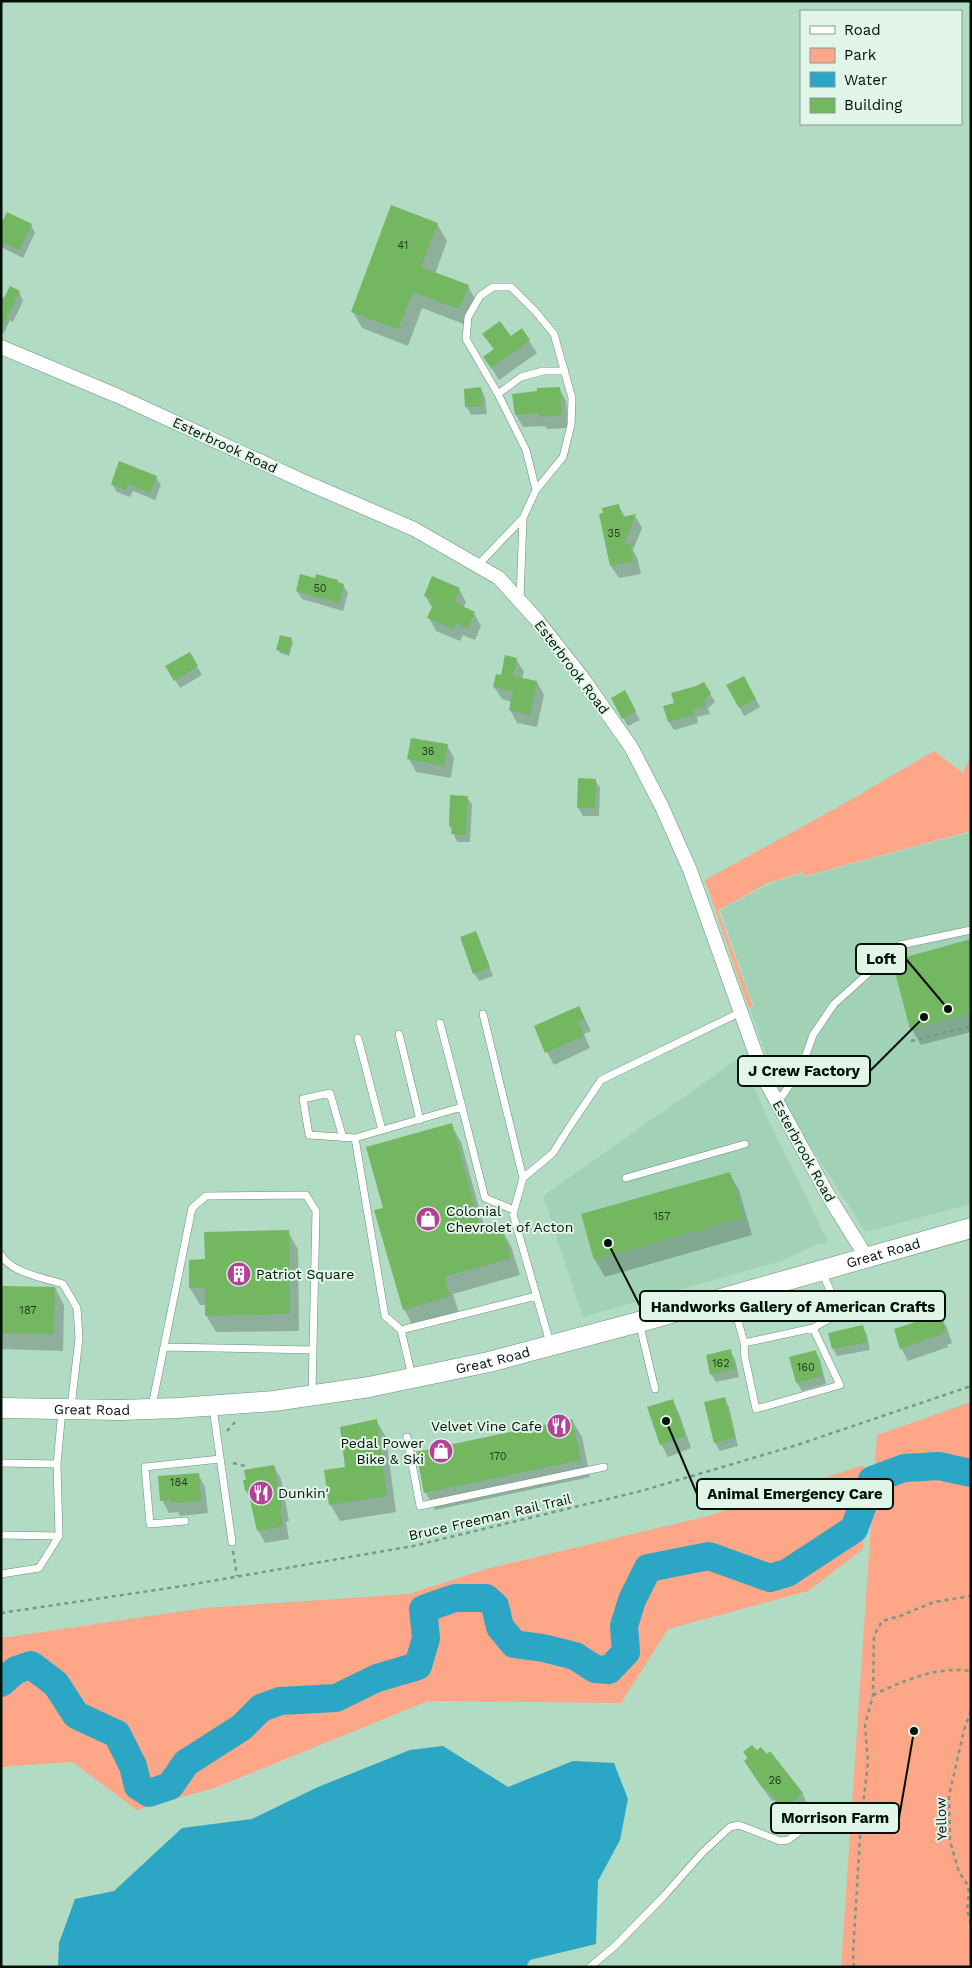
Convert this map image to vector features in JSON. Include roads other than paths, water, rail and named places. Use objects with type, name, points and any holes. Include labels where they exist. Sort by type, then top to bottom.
[{"type":"main road","name":"Great Road","points":[[1,1408],[152,1409],[274,1401],[369,1387],[490,1362],[971,1228]]},
{"type":"street","name":"Esterbrook Road","points":[[1,347],[118,396],[305,482],[414,529],[499,578],[537,620],[631,747],[662,807],[690,870],[766,1080],[829,1197],[867,1258]]},
{"type":"lane","points":[[477,566],[523,518],[536,490],[563,457],[571,425],[572,398],[554,334],[511,287],[493,287],[480,296],[468,317],[466,340],[498,394],[526,450],[536,490]]},
{"type":"lane","points":[[498,394],[521,377],[542,372],[565,371]]},
{"type":"lane","points":[[520,602],[523,518]]},
{"type":"lane","points":[[778,1104],[802,1066],[813,1036],[834,1004],[900,946],[971,930]]},
{"type":"lane","points":[[523,1178],[553,1153],[601,1080],[742,1012]]},
{"type":"lane","points":[[483,1014],[523,1178],[513,1214],[550,1345]]},
{"type":"lane","points":[[440,1023],[485,1198],[514,1210]]},
{"type":"lane","points":[[399,1034],[420,1120]]},
{"type":"lane","points":[[358,1038],[382,1130]]},
{"type":"lane","points":[[343,1138],[330,1092],[303,1099],[308,1135],[343,1138],[355,1138],[462,1107]]},
{"type":"lane","points":[[355,1138],[385,1316],[401,1330],[412,1378]]},
{"type":"lane","points":[[626,1178],[745,1144]]},
{"type":"lane","points":[[152,1409],[192,1208],[206,1196],[306,1195],[316,1211],[312,1395]]},
{"type":"lane","points":[[1,1255],[14,1268],[63,1284],[77,1308],[79,1338],[57,1464],[59,1536],[39,1568],[1,1574]]},
{"type":"lane","points":[[822,1270],[840,1313]]},
{"type":"lane","points":[[401,1330],[536,1296]]},
{"type":"lane","points":[[732,1296],[744,1343],[745,1358],[756,1409],[840,1385],[813,1328]]},
{"type":"lane","points":[[744,1343],[813,1328],[840,1313],[866,1307]]},
{"type":"lane","points":[[639,1322],[655,1389]]},
{"type":"lane","points":[[164,1347],[313,1350]]},
{"type":"lane","points":[[212,1405],[232,1542]]},
{"type":"lane","points":[[407,1437],[420,1506],[604,1467]]},
{"type":"lane","points":[[185,1521],[150,1524],[145,1467],[220,1459]]},
{"type":"lane","points":[[1,1463],[57,1464]]},
{"type":"lane","points":[[1,1535],[59,1536]]},
{"type":"lane","points":[[590,1967],[615,1946],[663,1897],[703,1852],[730,1827],[740,1825],[780,1841],[788,1840],[799,1832]]},
{"type":"water","points":[[443,1746],[508,1787],[573,1761],[614,1763],[628,1799],[620,1840],[598,1881],[596,1944],[530,1960],[526,1967],[58,1967],[59,1943],[75,1899],[114,1891],[182,1828],[252,1819],[318,1787],[410,1750]]},
{"type":"waterway","points":[[1,1683],[16,1670],[31,1665],[56,1684],[76,1715],[117,1734],[133,1766],[138,1786],[149,1793],[170,1786],[186,1763],[242,1727],[261,1708],[280,1701],[336,1698],[377,1678],[418,1666],[426,1638],[423,1609],[455,1598],[486,1598],[495,1606],[500,1627],[514,1644],[543,1648],[575,1656],[595,1669],[609,1670],[626,1652],[624,1626],[632,1600],[648,1568],[709,1556],[770,1578],[787,1573],[854,1529],[872,1480],[904,1468],[939,1466],[971,1473]]},
{"type":"place","name":"Loft","points":[[948,1009]]},
{"type":"place","name":"J Crew Factory","points":[[924,1017]]},
{"type":"place","name":"Colonial Chevrolet of Acton","points":[[428,1219]]},
{"type":"place","name":"Handworks Gallery of American Crafts","points":[[608,1243]]},
{"type":"place","name":"Patriot Square","points":[[239,1274]]},
{"type":"place","name":"Animal Emergency Care","points":[[666,1421]]},
{"type":"place","name":"Velvet Vine Cafe","points":[[559,1426]]},
{"type":"place","name":"Pedal Power Bike & Ski","points":[[441,1451]]},
{"type":"place","name":"Dunkin'","points":[[261,1493]]},
{"type":"place","name":"Morrison Farm","points":[[914,1731]]}]
